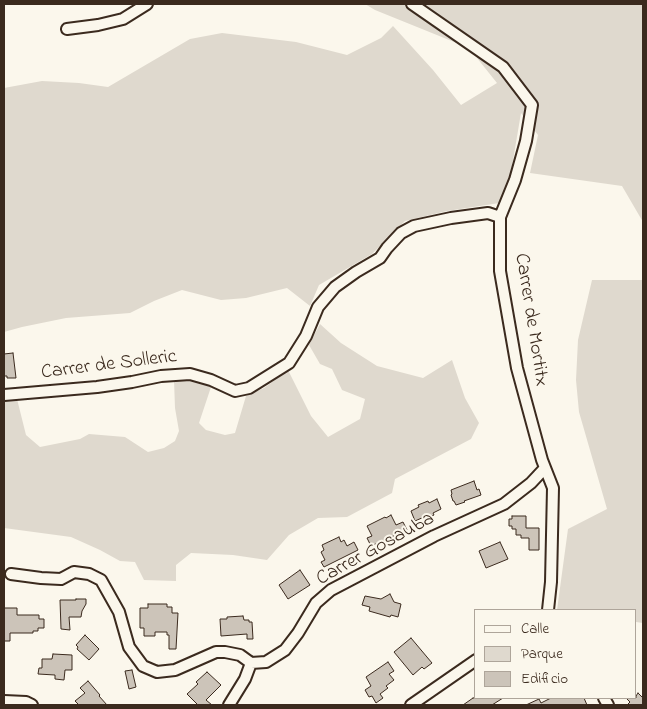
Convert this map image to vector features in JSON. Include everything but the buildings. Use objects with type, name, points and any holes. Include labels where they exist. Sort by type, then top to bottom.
[{"type":"street","points":[[67,29],[98,25],[123,19],[147,4]]},
{"type":"street","name":"Carrer de Mortitx","points":[[412,4],[503,67],[532,105],[526,141],[515,180],[500,217],[500,271],[517,368],[542,460],[553,488],[551,582],[548,609]]},
{"type":"street","name":"Carrer de Solleric","points":[[4,395],[97,387],[161,376],[190,374],[211,380],[235,391],[249,388],[289,363],[306,336],[318,307],[335,288],[356,272],[380,258],[401,233],[414,226],[451,218],[488,213],[500,217]]},
{"type":"street","name":"Carrer Gosauba","points":[[251,663],[266,662],[285,650],[316,604],[331,590],[434,536],[504,504],[531,483],[546,468]]},
{"type":"street","points":[[11,574],[61,579],[74,572],[89,574],[101,580],[119,612],[129,647],[143,666],[157,672],[175,670],[216,652],[240,655],[251,663],[245,679],[230,705]]},
{"type":"street","points":[[411,705],[474,661]]},
{"type":"street","points":[[4,701],[26,702],[32,705]]},
{"type":"green space","points":[[365,4],[643,4],[643,222],[622,186],[530,173],[538,135],[521,113],[506,202],[447,211],[405,221],[372,254],[319,285],[310,306],[287,288],[246,298],[221,300],[182,290],[130,313],[66,318],[4,332],[4,88],[42,81],[108,87],[190,39],[222,33],[296,42],[347,55],[381,38],[393,26],[433,70],[461,105],[497,83],[469,48],[375,10]]},
{"type":"green space","points":[[592,280],[643,280],[643,623],[637,622],[637,609],[557,609],[568,529],[607,509],[579,412],[576,380],[578,340]]},
{"type":"green space","points":[[320,324],[341,343],[377,366],[423,378],[452,360],[465,398],[479,423],[471,439],[395,479],[392,493],[347,517],[318,518],[289,535],[267,560],[233,555],[191,553],[176,565],[176,581],[144,580],[135,562],[120,561],[71,537],[4,528],[4,400],[17,399],[26,435],[40,447],[80,439],[89,434],[125,437],[148,452],[164,448],[175,441],[179,431],[175,408],[174,380],[192,378],[211,387],[199,423],[206,430],[225,435],[235,433],[246,396],[264,388],[288,370],[311,416],[328,437],[360,419],[365,399],[342,390],[332,369],[320,364],[309,345]]}]
